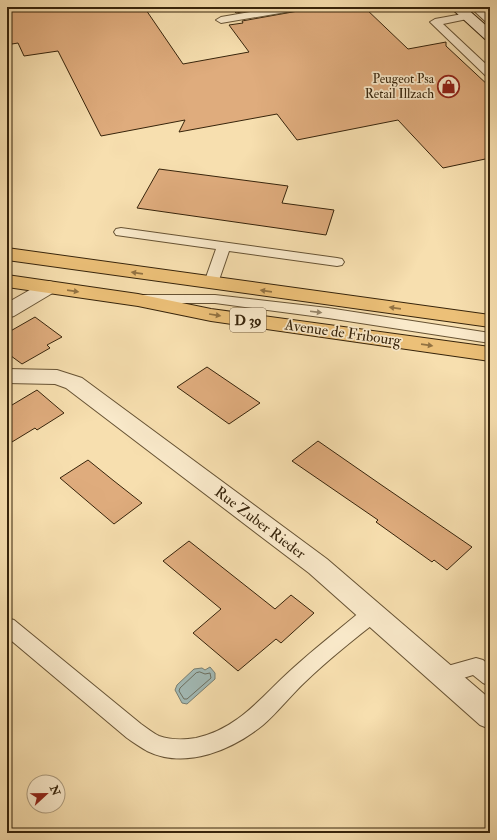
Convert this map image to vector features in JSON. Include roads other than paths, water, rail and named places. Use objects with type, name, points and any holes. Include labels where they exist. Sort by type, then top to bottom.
[{"type":"main road","name":"Avenue de Fribourg","points":[[7,254],[490,321]]},
{"type":"main road","name":"Avenue de Fribourg","points":[[7,281],[138,300],[211,315],[490,354]]},
{"type":"street","points":[[457,7],[471,12],[490,36]]},
{"type":"street","points":[[7,312],[49,287]]},
{"type":"street","name":"Rue Zuber Rieder","points":[[7,376],[16,378],[57,377],[74,383],[318,566],[490,716]]},
{"type":"lane","points":[[220,20],[298,7]]},
{"type":"lane","points":[[490,20],[471,12],[435,22],[490,74]]},
{"type":"lane","points":[[121,232],[337,262]]},
{"type":"lane","points":[[211,283],[224,246]]},
{"type":"lane","points":[[138,300],[215,299],[328,313],[490,338]]},
{"type":"lane","points":[[7,626],[134,731],[154,744],[170,748],[188,749],[215,743],[235,733],[251,722],[338,641],[373,614]]},
{"type":"lane","points":[[444,675],[476,666],[490,677]]},
{"type":"water","points":[[210,667],[215,673],[215,679],[187,704],[182,703],[175,690],[177,685],[194,669],[202,668],[205,670]]},
{"type":"place","name":"Peugeot Psa Retail Illzach","points":[[449,86]]}]
